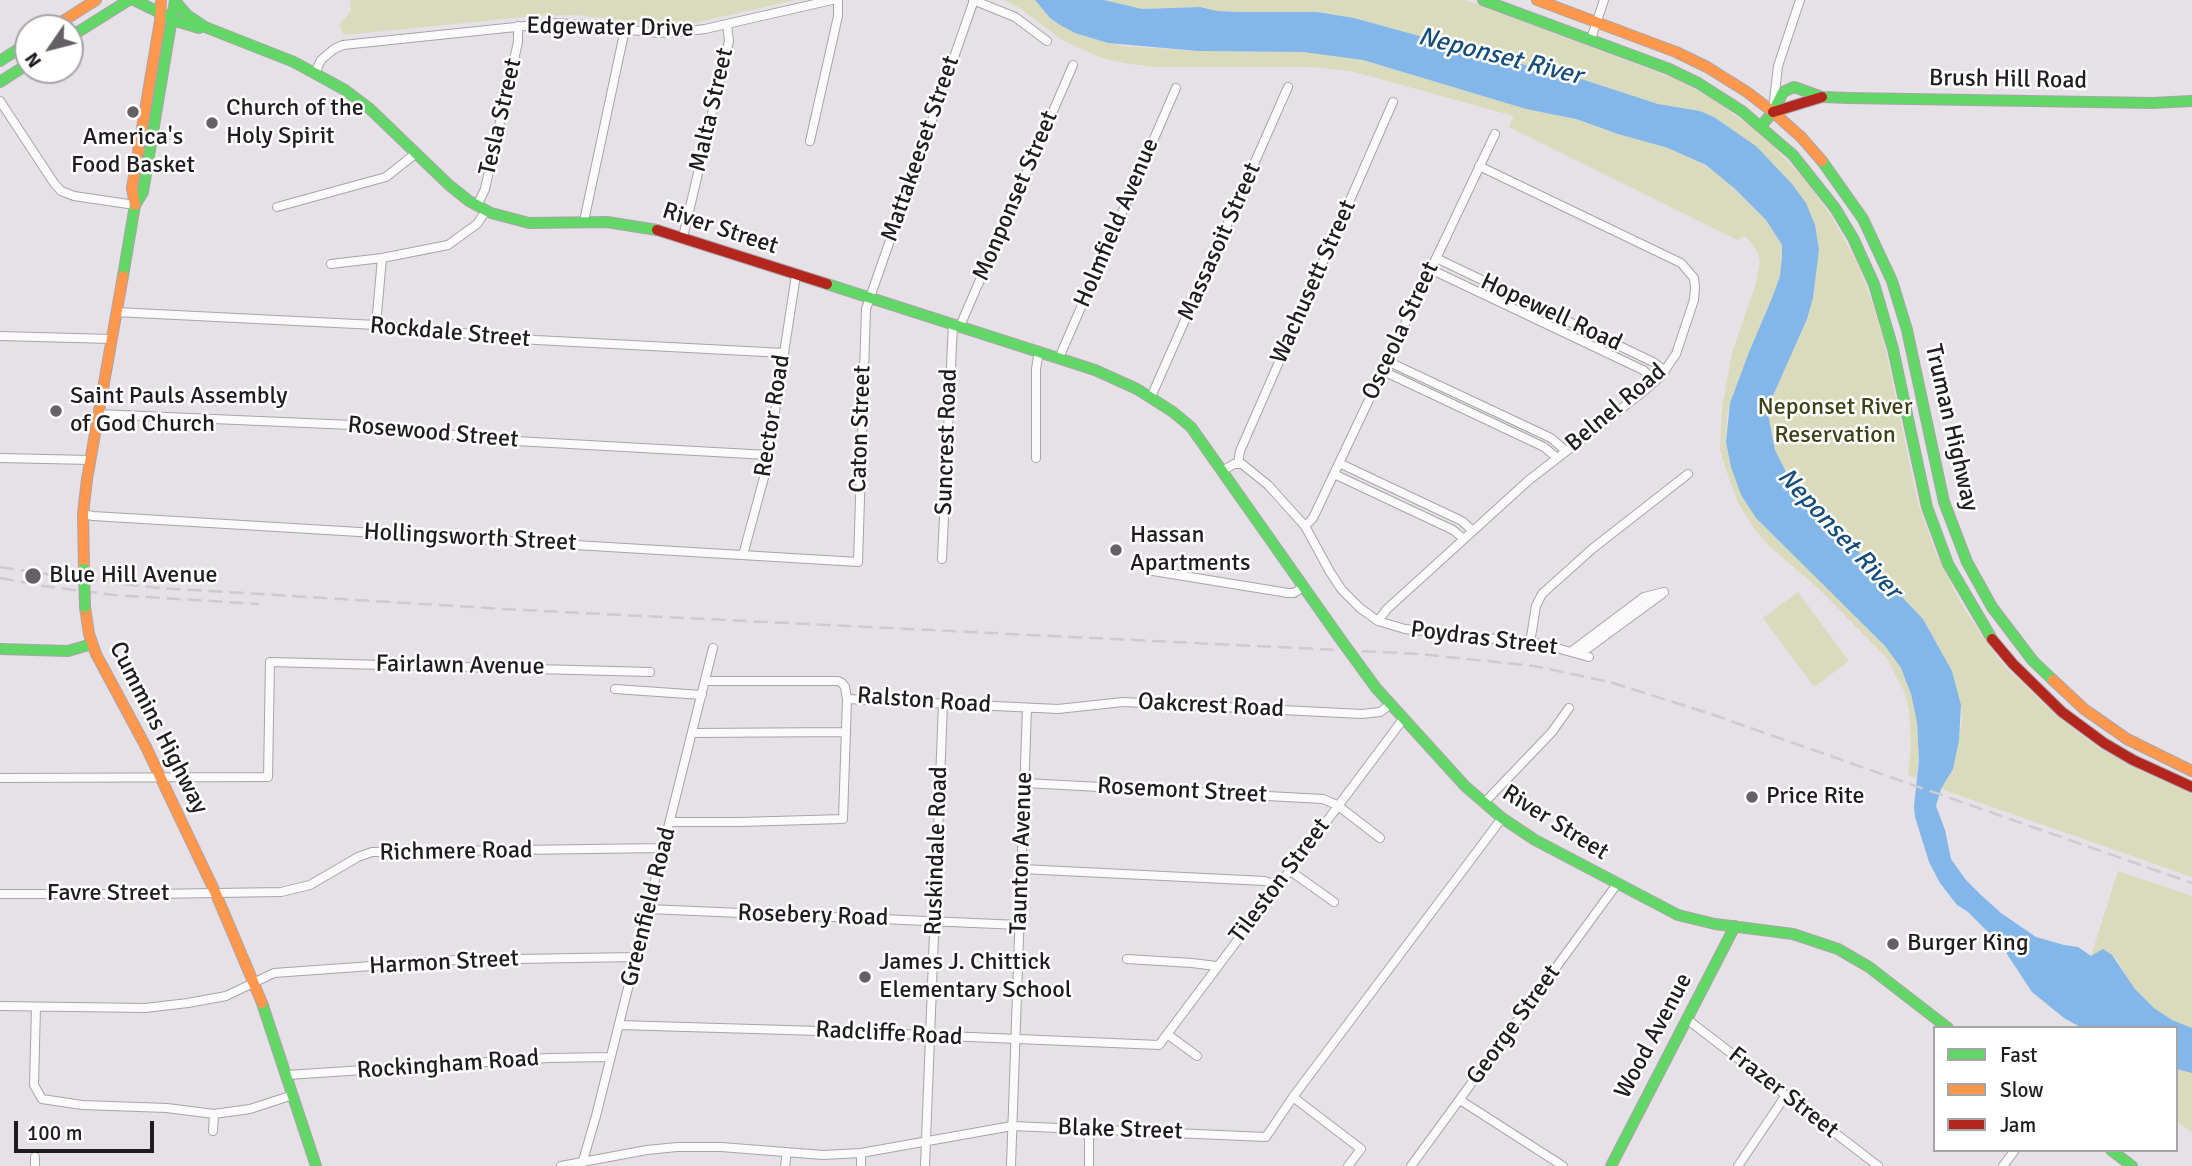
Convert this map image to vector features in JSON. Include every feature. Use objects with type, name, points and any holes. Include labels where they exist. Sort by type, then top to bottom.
[{"type":"main road","points":[[74,14],[96,0]]},
{"type":"main road","points":[[84,29],[131,0]]},
{"type":"main road","name":"River Street","points":[[131,0],[172,19],[212,31],[316,73],[361,102],[449,186],[481,209],[503,218],[529,223],[583,221],[631,224],[683,237],[1039,351],[1109,376],[1151,397],[1191,427],[1341,640],[1391,704],[1457,778],[1502,818],[1553,851],[1678,915],[1706,922],[1793,934],[1838,950],[1869,967],[1945,1026]]},
{"type":"main road","name":"Cummins Highway","points":[[161,0],[132,188],[135,205],[83,514],[85,607],[92,644],[161,778],[255,982],[316,1166]]},
{"type":"main road","points":[[1483,0],[1669,69],[1728,101],[1762,126]]},
{"type":"main road","points":[[1537,0],[1700,63],[1736,84],[1773,112]]},
{"type":"main road","name":"River Street","points":[[175,1],[190,18],[212,31]]},
{"type":"main road","name":"Cummins Highway","points":[[135,205],[143,192],[175,1]]},
{"type":"main road","name":"Brush Hill Road","points":[[1762,126],[1773,112],[1780,96],[1790,88],[1798,88],[1822,97]]},
{"type":"main road","name":"Brush Hill Road","points":[[1773,112],[1822,97],[2087,103],[2192,101]]},
{"type":"main road","name":"Truman Highway","points":[[1773,112],[1801,137],[1839,183],[1863,219],[1886,265],[1907,330],[1944,502],[1964,555],[2000,620],[2058,687],[2098,720],[2142,747],[2192,771]]},
{"type":"main road","name":"Truman Highway","points":[[1762,126],[1793,155],[1826,195],[1853,238],[1867,269],[1889,333],[1927,507],[1941,549],[1963,593],[1992,638],[2023,676],[2062,712],[2104,743],[2148,768],[2192,787]]},
{"type":"main road","points":[[1927,507],[1944,502]]},
{"type":"main road","points":[[0,649],[68,650],[92,644]]},
{"type":"main road","name":"Wood Avenue","points":[[1612,1166],[1735,926]]},
{"type":"main road","points":[[2114,1152],[2132,1166]]},
{"type":"street","name":"Edgewater Drive","points":[[316,73],[321,60],[343,45],[565,23],[669,33],[705,29],[832,0]]},
{"type":"street","points":[[810,141],[838,16],[838,0]]},
{"type":"street","points":[[974,0],[1007,13],[1047,41]]},
{"type":"street","name":"Mattakeeset Street","points":[[868,297],[974,0]]},
{"type":"street","points":[[1591,40],[1604,0]]},
{"type":"street","points":[[1773,112],[1777,71],[1800,0]]},
{"type":"street","name":"Malta Street","points":[[683,237],[729,41],[727,24]]},
{"type":"street","name":"Tesla Street","points":[[481,209],[518,42],[518,26]]},
{"type":"street","points":[[583,221],[625,29]]},
{"type":"street","name":"Monponset Street","points":[[956,325],[1073,65]]},
{"type":"street","name":"Massasoit Street","points":[[1151,397],[1288,87]]},
{"type":"street","name":"Holmfield Avenue","points":[[1059,358],[1176,88]]},
{"type":"street","points":[[0,101],[61,191],[74,196],[135,205]]},
{"type":"street","name":"Wachusett Street","points":[[1238,463],[1240,451],[1393,102]]},
{"type":"street","name":"Osceola Street","points":[[1305,526],[1314,518],[1495,134]]},
{"type":"street","points":[[277,207],[386,177],[415,154]]},
{"type":"street","name":"Belnel Road","points":[[1378,621],[1387,609],[1520,488],[1656,381],[1676,354],[1694,299],[1695,282],[1681,263],[1479,166]]},
{"type":"street","points":[[331,264],[382,258],[448,245],[477,225],[481,209]]},
{"type":"street","points":[[376,325],[382,258]]},
{"type":"street","name":"Hopewell Road","points":[[1436,258],[1653,362],[1665,371]]},
{"type":"street","name":"Hopewell Road","points":[[1430,270],[1643,370],[1656,381]]},
{"type":"street","name":"Rector Road","points":[[743,555],[761,492],[796,275]]},
{"type":"street","name":"Caton Street","points":[[858,562],[865,314],[868,297]]},
{"type":"street","name":"Rockdale Street","points":[[116,312],[376,325],[536,341],[784,353]]},
{"type":"street","name":"Suncrest Road","points":[[942,559],[956,325]]},
{"type":"street","points":[[0,336],[112,339]]},
{"type":"street","points":[[1036,458],[1036,369],[1039,351]]},
{"type":"street","points":[[1387,361],[1551,438],[1566,451]]},
{"type":"street","points":[[1382,371],[1544,447],[1557,458]]},
{"type":"street","name":"Rosewood Street","points":[[98,414],[352,425],[516,441],[768,455]]},
{"type":"street","points":[[0,458],[90,460]]},
{"type":"street","points":[[1222,471],[1238,463],[1248,467],[1268,485],[1305,526],[1338,584],[1360,608],[1378,621]]},
{"type":"street","points":[[1339,463],[1462,521],[1473,531]]},
{"type":"street","points":[[1334,474],[1453,530],[1464,539]]},
{"type":"street","points":[[1530,643],[1536,606],[1542,594],[1592,549],[1688,474]]},
{"type":"street","name":"Hollingsworth Street","points":[[83,514],[858,562]]},
{"type":"street","points":[[1153,571],[1287,593],[1294,593],[1303,587]]},
{"type":"street","points":[[1664,592],[1576,653],[1644,597],[1664,592]]},
{"type":"street","name":"Poydras Street","points":[[1378,621],[1405,629],[1530,643],[1589,657]]},
{"type":"street","name":"Greenfield Road","points":[[582,1164],[662,848],[671,822],[713,648]]},
{"type":"street","name":"Fairlawn Avenue","points":[[161,778],[268,777],[270,662],[650,672]]},
{"type":"street","name":"Ralston Road","points":[[706,681],[838,681],[845,687],[847,699],[1027,708]]},
{"type":"street","points":[[615,689],[702,695]]},
{"type":"street","points":[[671,822],[843,819],[847,699]]},
{"type":"street","name":"Oakcrest Road","points":[[1027,708],[1073,708],[1123,702],[1362,714],[1380,712],[1391,704]]},
{"type":"street","name":"Ruskindale Road","points":[[925,1166],[943,703]]},
{"type":"street","name":"Taunton Avenue","points":[[1011,1166],[1027,708]]},
{"type":"street","points":[[1484,803],[1552,732],[1569,708]]},
{"type":"street","name":"Tileston Street","points":[[1158,1045],[1404,719]]},
{"type":"street","points":[[692,733],[846,732]]},
{"type":"street","points":[[0,778],[161,778]]},
{"type":"street","name":"Rosemont Street","points":[[1025,783],[1318,798],[1337,805]]},
{"type":"street","points":[[1337,805],[1380,838]]},
{"type":"street","name":"Blake Street","points":[[561,1166],[677,1147],[721,1147],[823,1155],[861,1153],[1012,1126],[1266,1137],[1502,818]]},
{"type":"street","name":"Richmere Road","points":[[216,894],[298,889],[372,852],[662,848]]},
{"type":"street","points":[[1022,869],[1265,881],[1277,886]]},
{"type":"street","points":[[1289,870],[1334,902]]},
{"type":"street","name":"George Street","points":[[1414,1165],[1617,884]]},
{"type":"street","name":"Favre Street","points":[[0,894],[216,894]]},
{"type":"street","name":"Rosebery Road","points":[[648,909],[1020,925]]},
{"type":"street","name":"Harmon Street","points":[[0,1006],[145,1008],[226,996],[274,972],[455,960],[636,957]]},
{"type":"street","points":[[1127,959],[1216,966]]},
{"type":"street","points":[[36,1007],[34,1085],[42,1099],[82,1105],[167,1108],[214,1114],[250,1108],[293,1095]]},
{"type":"street","name":"Frazer Street","points":[[1688,1020],[1878,1166]]},
{"type":"street","name":"Radcliffe Road","points":[[619,1025],[1158,1045]]},
{"type":"street","points":[[1167,1034],[1197,1056]]},
{"type":"street","name":"Rockingham Road","points":[[287,1075],[610,1056]]},
{"type":"street","points":[[1738,1166],[1786,1095]]},
{"type":"street","points":[[1293,1097],[1361,1149],[1348,1166]]},
{"type":"street","points":[[1460,1100],[1563,1166]]},
{"type":"street","points":[[213,1131],[214,1114]]},
{"type":"street","points":[[1089,1129],[1089,1166]]},
{"type":"street","points":[[785,1166],[787,1152]]},
{"type":"street","points":[[861,1153],[861,1166]]},
{"type":"green space","points":[[350,0],[795,0],[686,25],[659,25],[577,15],[534,16],[344,35],[339,25],[351,11]]},
{"type":"green space","name":"Neponset River Reservation","points":[[1004,0],[1035,0],[1050,18],[1060,25],[1091,38],[1122,46],[1198,51],[1303,52],[1363,60],[1526,109],[1576,119],[1668,148],[1688,155],[1721,176],[1766,220],[1782,245],[1780,276],[1749,352],[1727,417],[1726,442],[1741,495],[1756,518],[1885,646],[1901,668],[1911,694],[1917,722],[1919,760],[1916,778],[1908,775],[1911,745],[1909,709],[1904,691],[1887,658],[1818,588],[1769,546],[1756,531],[1738,503],[1725,467],[1720,449],[1722,409],[1732,353],[1756,283],[1760,261],[1750,241],[1744,236],[1737,240],[1509,127],[1514,116],[1351,71],[1311,67],[1152,67],[1102,58],[1062,40],[1021,9]]},
{"type":"green space","name":"Neponset River Reservation","points":[[1104,0],[1465,0],[1676,79],[1713,99],[1751,127],[1807,182],[1833,219],[1858,264],[1883,337],[1917,500],[1935,551],[1960,602],[2007,669],[2058,717],[2100,749],[2192,794],[2192,877],[1941,789],[1953,769],[1962,722],[1961,705],[1952,671],[1923,619],[1800,490],[1788,476],[1775,450],[1768,414],[1772,398],[1807,319],[1815,277],[1756,146],[1714,117],[1700,111],[1658,104],[1563,73],[1354,18],[1317,12],[1240,12],[1200,7],[1142,9]]},
{"type":"green space","points":[[1798,592],[1849,661],[1814,687],[1763,618]]},
{"type":"green space","points":[[2118,871],[2192,896],[2192,1028],[2172,1020],[2154,1008],[2135,989],[2116,959],[2091,956]]},
{"type":"green space","points":[[2178,1070],[2192,1073],[2192,1132],[2179,1123]]},
{"type":"water","name":"Neponset River","points":[[1035,0],[1104,0],[1142,9],[1200,7],[1240,12],[1317,12],[1354,18],[1563,73],[1658,104],[1700,111],[1714,117],[1756,146],[1806,203],[1815,225],[1819,250],[1813,298],[1807,319],[1772,398],[1768,414],[1775,450],[1788,476],[1800,490],[1923,619],[1952,671],[1961,705],[1959,740],[1953,769],[1941,789],[1936,806],[1945,830],[1951,859],[1981,895],[2001,913],[2036,937],[2078,947],[2091,956],[2103,949],[2112,955],[2135,989],[2154,1008],[2172,1020],[2192,1028],[2192,1073],[2178,1070],[2178,1026],[2078,1026],[2064,1018],[2032,992],[2001,945],[1968,912],[1957,905],[1940,883],[1929,862],[1914,806],[1919,760],[1917,722],[1911,694],[1901,668],[1885,646],[1756,518],[1741,495],[1731,467],[1726,442],[1730,403],[1780,276],[1782,257],[1782,245],[1766,220],[1734,188],[1706,165],[1668,148],[1576,119],[1526,109],[1363,60],[1303,52],[1198,51],[1108,43],[1075,33],[1050,18]]},
{"type":"railway","points":[[0,567],[160,588],[521,610],[1420,654],[1534,666],[1610,682],[1708,713],[2192,883]]},
{"type":"railway","points":[[0,578],[114,595],[259,604]]},
{"type":"traffic: fast","points":[[84,28],[129,0]]},
{"type":"traffic: fast","points":[[134,0],[179,22],[199,28]]},
{"type":"traffic: fast","points":[[123,276],[135,205],[143,192],[175,0]]},
{"type":"traffic: fast","points":[[1483,0],[1669,69],[1698,83],[1742,111],[1793,155],[1835,208],[1853,238],[1874,284],[1893,349],[1927,507],[1948,564],[1992,639]]},
{"type":"traffic: fast","points":[[175,1],[187,15],[205,27],[294,62],[345,90],[370,109],[449,185],[469,201],[491,213],[529,223],[607,222],[657,230]]},
{"type":"traffic: fast","points":[[0,61],[14,52]]},
{"type":"traffic: fast","points":[[0,82],[14,73]]},
{"type":"traffic: fast","points":[[1761,126],[1773,112],[1783,92],[1794,87],[1822,97],[1849,98],[2152,103],[2192,101]]},
{"type":"traffic: fast","points":[[1822,161],[1863,219],[1892,281],[1907,330],[1944,502],[1967,562],[1992,607],[2033,661],[2053,680]]},
{"type":"traffic: fast","points":[[827,284],[1095,370],[1137,389],[1173,412],[1191,427],[1341,640]]},
{"type":"traffic: fast","points":[[84,569],[85,607]]},
{"type":"traffic: fast","points":[[1341,640],[1360,666]]},
{"type":"traffic: fast","points":[[0,649],[68,651],[92,644]]},
{"type":"traffic: fast","points":[[1360,666],[1376,688],[1465,786],[1502,818],[1535,840],[1678,915],[1715,924],[1793,934],[1838,949],[1869,967],[1945,1026]]},
{"type":"traffic: fast","points":[[1611,1166],[1735,926]]},
{"type":"traffic: fast","points":[[262,1003],[316,1166]]},
{"type":"traffic: fast","points":[[2114,1152],[2132,1166]]},
{"type":"traffic: slow","points":[[74,14],[96,0]]},
{"type":"traffic: slow","points":[[135,205],[132,188],[160,21],[161,0]]},
{"type":"traffic: slow","points":[[1537,0],[1676,52],[1707,67],[1773,112],[1801,137],[1822,161]]},
{"type":"traffic: slow","points":[[84,569],[83,514],[87,479],[123,276]]},
{"type":"traffic: slow","points":[[85,607],[89,634],[96,654],[146,747],[216,894],[262,1003]]},
{"type":"traffic: slow","points":[[2053,680],[2084,709],[2127,739],[2192,771]]},
{"type":"traffic: jam","points":[[1773,112],[1822,97]]},
{"type":"traffic: jam","points":[[657,230],[827,284]]},
{"type":"traffic: jam","points":[[1992,639],[2013,664],[2062,712],[2104,743],[2133,760],[2192,787]]},
{"type":"place","name":"America's Food Basket","points":[[133,112]]},
{"type":"place","name":"Church of the Holy Spirit","points":[[212,123]]},
{"type":"place","name":"Saint Pauls Assembly of God Church","points":[[56,411]]},
{"type":"place","name":"Hassan Apartments","points":[[1116,550]]},
{"type":"place","name":"Blue Hill Avenue","points":[[33,576]]},
{"type":"place","name":"Price Rite","points":[[1752,797]]},
{"type":"place","name":"Burger King","points":[[1893,944]]},
{"type":"place","name":"James J. Chittick Elementary School","points":[[865,977]]}]
